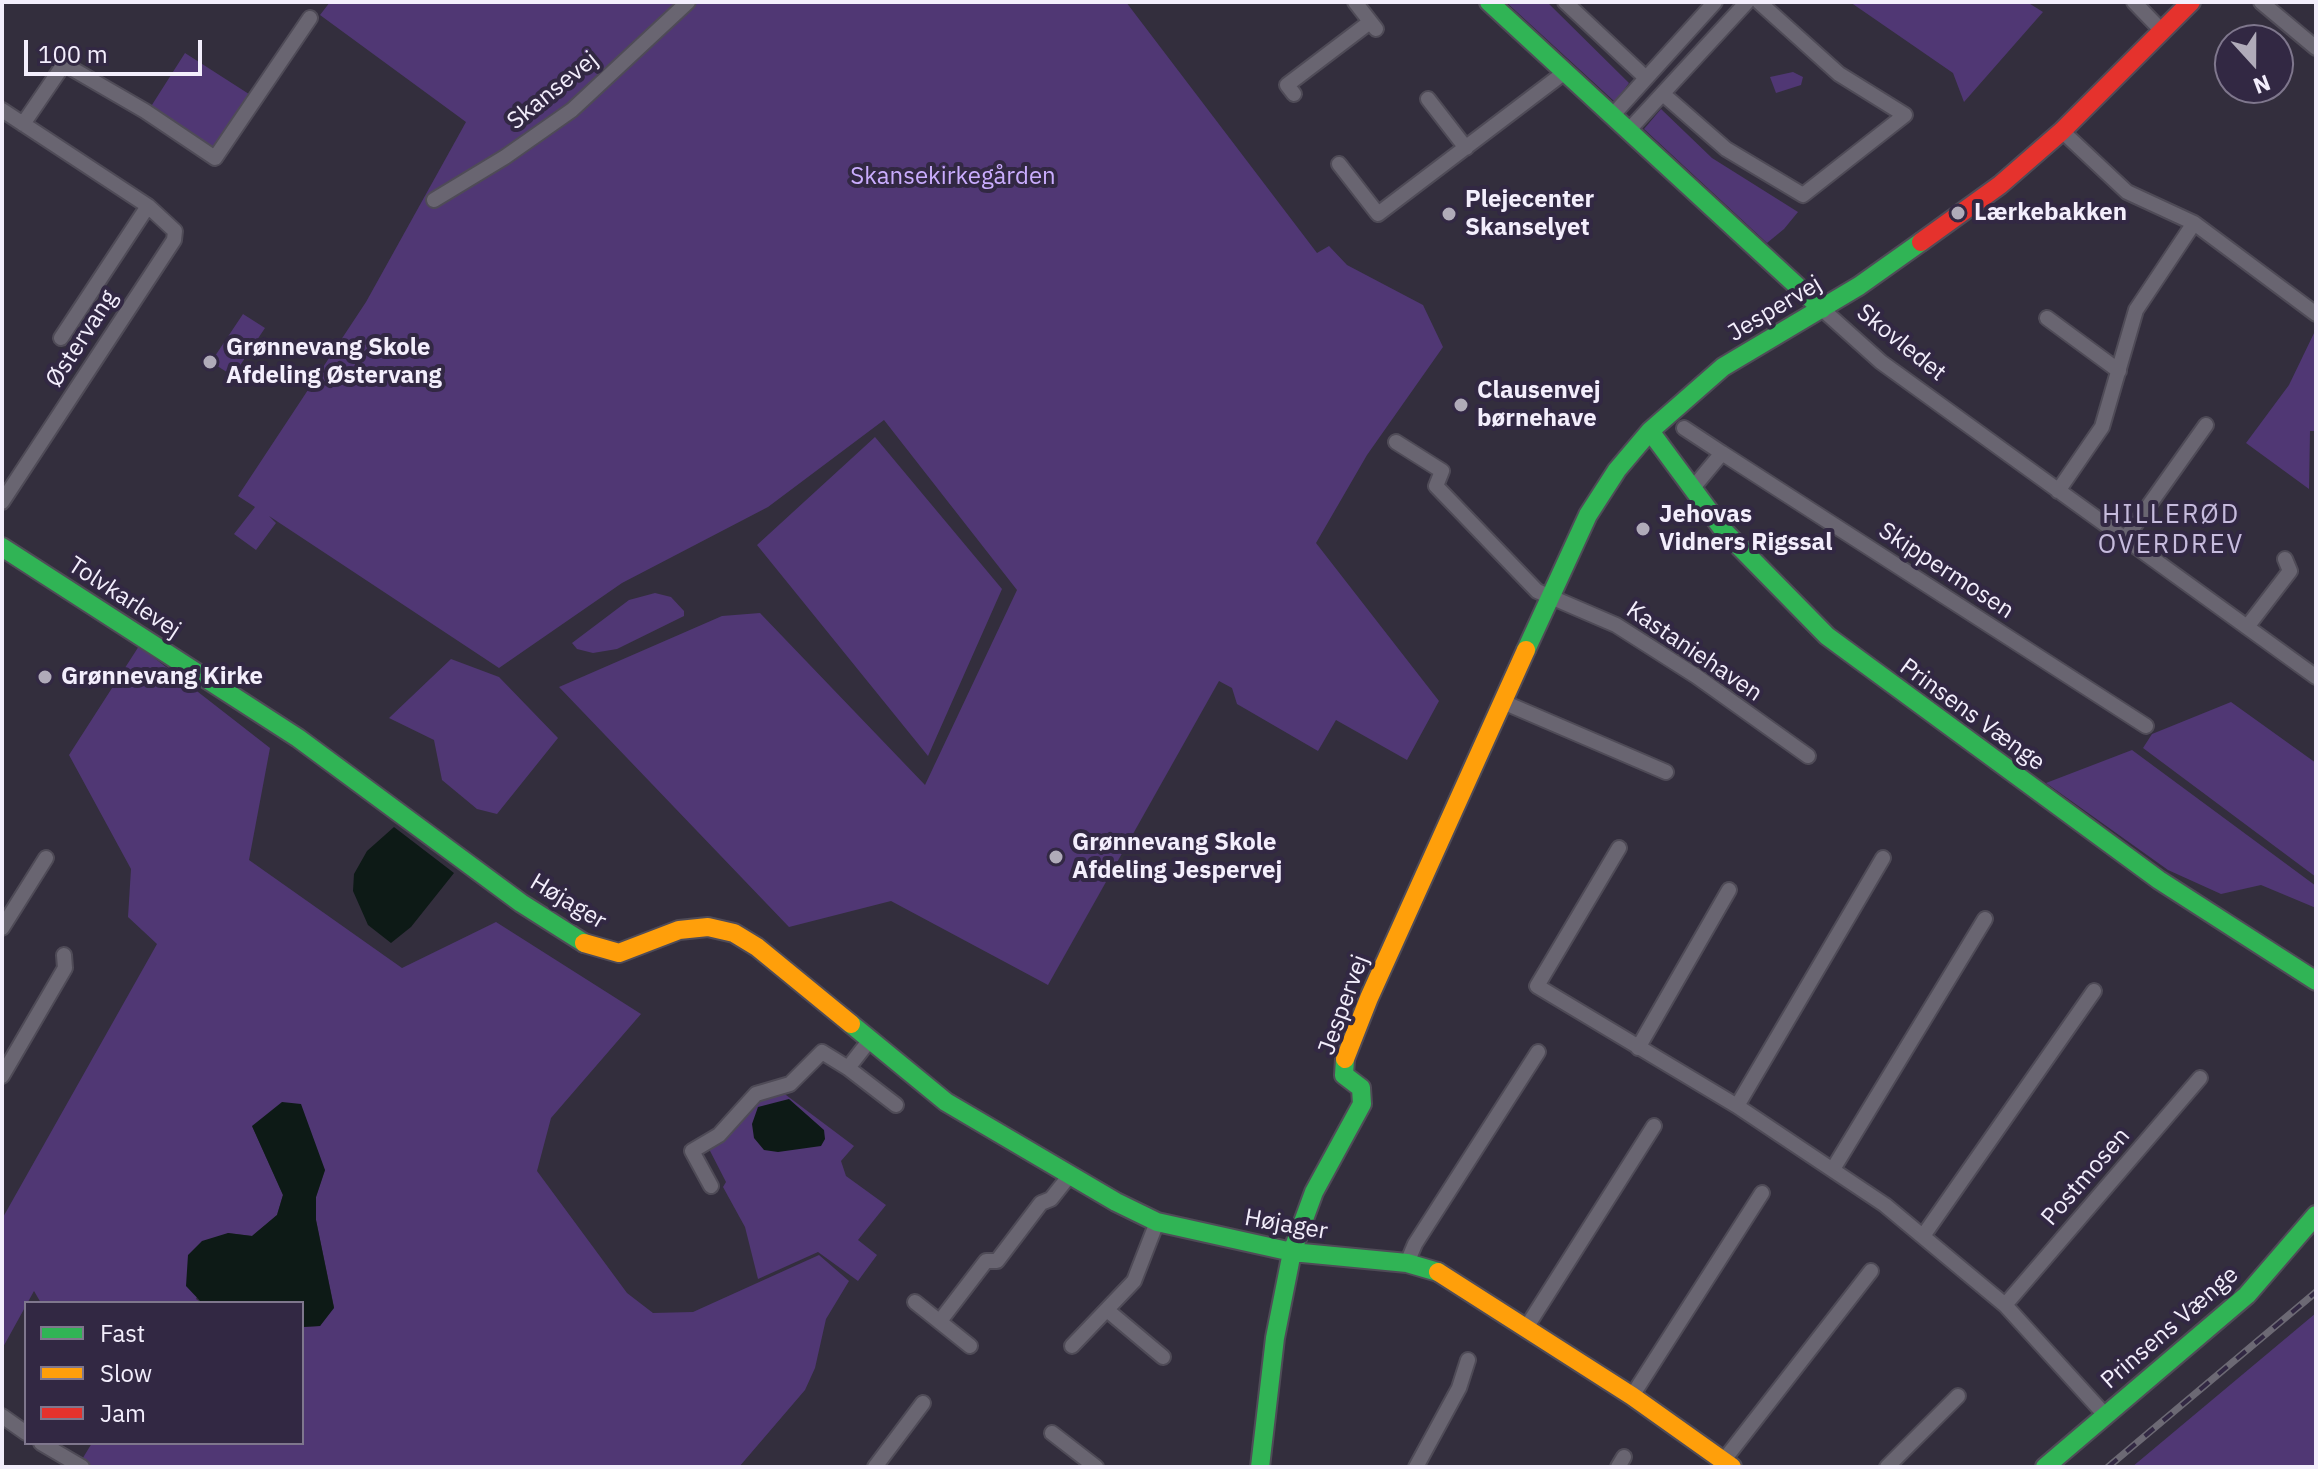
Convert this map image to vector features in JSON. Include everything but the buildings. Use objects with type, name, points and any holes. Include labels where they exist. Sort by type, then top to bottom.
[{"type":"street","name":"Skansevej","points":[[434,200],[505,157],[572,110],[688,2]]},
{"type":"street","points":[[1294,94],[1287,85],[1373,26],[1355,2]]},
{"type":"street","name":"Skovledet","points":[[1489,2],[1881,362],[2316,677]]},
{"type":"street","points":[[1565,2],[1646,78]]},
{"type":"street","points":[[1612,116],[1715,2]]},
{"type":"street","points":[[1628,131],[1747,2]]},
{"type":"street","points":[[1663,94],[1726,149],[1803,195],[1905,115],[1839,74],[1759,2]]},
{"type":"street","points":[[2134,2],[2162,31]]},
{"type":"street","name":"Jespervej","points":[[1260,1467],[1275,1338],[1292,1252],[1314,1192],[1362,1104],[1361,1088],[1344,1075],[1344,1062],[1364,1009],[1588,515],[1617,470],[1650,431],[1723,367],[1822,309],[1956,219],[2062,131],[2191,2]]},
{"type":"street","points":[[2261,2],[2316,48]]},
{"type":"street","points":[[23,124],[64,64],[145,111],[215,158],[310,18]]},
{"type":"street","points":[[1339,164],[1378,214],[1565,72]]},
{"type":"street","points":[[1428,99],[1466,148]]},
{"type":"street","name":"Østervang","points":[[2,110],[148,206],[170,223],[175,231],[174,240],[2,502]]},
{"type":"street","points":[[2062,131],[2127,192],[2194,223],[2316,314]]},
{"type":"street","name":"Østervang","points":[[61,338],[148,206]]},
{"type":"street","points":[[2058,491],[2102,427],[2136,310],[2194,223]]},
{"type":"street","points":[[2047,318],[2119,371]]},
{"type":"street","points":[[2125,539],[2206,425]]},
{"type":"street","name":"Skippermosen","points":[[1684,428],[2146,726]]},
{"type":"street","name":"Prinsens Vænge","points":[[1650,431],[1724,531],[1827,636],[2159,880],[2316,981]]},
{"type":"street","name":"Kastaniehaven","points":[[1396,442],[1442,471],[1436,486],[1537,591],[1565,600],[1616,625],[1696,676],[1808,756]]},
{"type":"street","points":[[1692,489],[1722,453]]},
{"type":"street","name":"Tolvkarlevej","points":[[2,547],[298,738]]},
{"type":"street","points":[[2247,627],[2290,571],[2285,559]]},
{"type":"street","points":[[1503,702],[1666,772]]},
{"type":"street","name":"Højager","points":[[298,738],[521,903],[590,947],[619,953],[679,930],[708,927],[734,933],[757,947],[946,1102],[1157,1222],[1292,1252],[1407,1263],[1434,1270],[1632,1396],[1728,1463],[1871,1271]]},
{"type":"street","points":[[1619,848],[1537,986],[1737,1106],[1833,1169],[1923,1236],[2005,1305],[2106,1416]]},
{"type":"street","points":[[2,928],[46,858]]},
{"type":"street","points":[[1737,1106],[1883,858]]},
{"type":"street","points":[[1638,1048],[1729,890]]},
{"type":"street","points":[[1833,1169],[1985,919]]},
{"type":"street","points":[[2,1076],[65,968],[64,955]]},
{"type":"street","points":[[1923,1236],[2094,991]]},
{"type":"street","points":[[848,1068],[869,1041]]},
{"type":"street","points":[[711,1186],[692,1151],[719,1135],[756,1094],[790,1084],[822,1052],[896,1105]]},
{"type":"street","points":[[1407,1263],[1415,1244],[1538,1052]]},
{"type":"street","name":"Postmosen","points":[[2005,1305],[2200,1078]]},
{"type":"street","points":[[1526,1328],[1654,1126]]},
{"type":"street","points":[[940,1321],[986,1261],[997,1261],[1041,1203],[1051,1199],[1070,1175]]},
{"type":"street","points":[[1632,1396],[1762,1193]]},
{"type":"street","name":"Prinsens Vænge","points":[[2045,1467],[2247,1295],[2316,1215]]},
{"type":"street","points":[[1072,1346],[1134,1281],[1157,1222]]},
{"type":"street","points":[[915,1302],[970,1346]]},
{"type":"street","points":[[1107,1310],[1163,1357]]},
{"type":"street","points":[[1416,1467],[1459,1388],[1468,1360]]},
{"type":"street","points":[[1887,1467],[1958,1396]]},
{"type":"street","points":[[875,1467],[923,1403]]},
{"type":"street","points":[[2,1416],[24,1432]]},
{"type":"street","points":[[1052,1433],[1096,1467]]},
{"type":"street","points":[[45,1445],[82,1467]]},
{"type":"street","points":[[51,1467],[59,1452]]},
{"type":"green space","name":"Skansekirkegården","points":[[330,2],[1126,2],[1317,253],[1329,246],[1347,265],[1423,305],[1443,347],[1367,455],[1316,543],[1439,701],[1407,760],[1336,720],[1318,751],[1237,704],[1232,688],[1219,681],[1048,985],[891,901],[789,927],[559,687],[722,616],[760,613],[925,785],[1017,590],[884,420],[768,507],[622,583],[499,668],[269,516],[276,523],[256,550],[234,534],[255,507],[238,496],[366,302],[466,122],[320,15]]},
{"type":"green space","points":[[1506,2],[1547,2],[1629,83],[1615,102]]},
{"type":"green space","points":[[1850,2],[2027,2],[2043,12],[1964,102],[1953,73]]},
{"type":"green space","points":[[185,53],[252,96],[217,151],[150,108]]},
{"type":"green space","points":[[1793,72],[1803,77],[1801,85],[1776,93],[1770,77]]},
{"type":"green space","points":[[1661,109],[1712,158],[1798,212],[1784,229],[1767,243],[1644,129]]},
{"type":"green space","points":[[243,314],[265,328],[233,376],[211,362]]},
{"type":"green space","points":[[2316,329],[2316,431],[2310,431],[2309,489],[2246,443],[2289,385]]},
{"type":"green space","points":[[875,437],[1002,589],[928,756],[757,545]]},
{"type":"green space","points":[[655,593],[671,597],[684,611],[684,616],[617,649],[593,653],[577,649],[572,643],[629,600]]},
{"type":"green space","points":[[139,646],[270,748],[249,860],[402,968],[496,922],[641,1014],[551,1118],[537,1171],[627,1293],[653,1313],[693,1312],[819,1255],[849,1281],[826,1319],[815,1368],[805,1390],[739,1467],[89,1467],[81,1461],[91,1445],[304,1445],[304,1327],[320,1326],[334,1307],[316,1220],[316,1197],[325,1170],[252,1126],[283,1195],[277,1215],[252,1236],[228,1233],[196,1299],[199,1301],[40,1301],[34,1291],[28,1301],[24,1301],[24,1309],[2,1349],[2,1219],[157,944],[128,917],[131,869],[69,755]]},
{"type":"green space","points":[[451,659],[499,677],[558,738],[497,814],[477,809],[442,780],[434,740],[389,718]]},
{"type":"green space","points":[[2231,702],[2316,763],[2316,877],[2143,748],[2152,734]]},
{"type":"green space","points":[[2132,750],[2316,886],[2316,908],[2261,885],[2221,894],[2168,870],[2046,783]]},
{"type":"green space","points":[[778,1089],[854,1146],[841,1161],[846,1176],[886,1205],[858,1240],[877,1255],[858,1281],[818,1252],[758,1279],[745,1227],[723,1187],[726,1182],[708,1147],[760,1097]]},
{"type":"green space","points":[[2316,1313],[2316,1467],[2132,1467]]},
{"type":"shaded area","points":[[394,827],[454,873],[411,927],[391,943],[368,925],[353,891],[354,874],[367,851]]},
{"type":"shaded area","points":[[789,1099],[824,1130],[825,1139],[821,1146],[778,1152],[764,1150],[754,1138],[752,1124],[758,1107]]},
{"type":"shaded area","points":[[282,1102],[301,1104],[325,1170],[316,1197],[316,1220],[334,1308],[320,1326],[304,1327],[304,1301],[200,1301],[186,1286],[188,1255],[202,1241],[228,1233],[252,1236],[277,1215],[283,1195],[252,1126]]},
{"type":"railway","points":[[2108,1467],[2316,1292]]},
{"type":"traffic: fast","points":[[1489,2],[1822,309]]},
{"type":"traffic: fast","points":[[1526,650],[1588,515],[1617,470],[1650,431],[1723,367],[1859,286],[1921,242]]},
{"type":"traffic: fast","points":[[1650,431],[1724,531],[1827,636],[2159,880],[2316,981]]},
{"type":"traffic: fast","points":[[2,547],[298,738],[521,903],[584,943]]},
{"type":"traffic: fast","points":[[851,1024],[946,1102],[1116,1202],[1157,1222],[1292,1252],[1407,1263],[1438,1272]]},
{"type":"traffic: fast","points":[[1260,1467],[1275,1338],[1292,1252],[1314,1192],[1362,1104],[1361,1088],[1344,1075],[1345,1059]]},
{"type":"traffic: fast","points":[[2045,1467],[2247,1295],[2316,1215]]},
{"type":"traffic: slow","points":[[1345,1059],[1369,998],[1526,650]]},
{"type":"traffic: slow","points":[[584,943],[619,953],[679,930],[708,927],[734,933],[757,947],[851,1024]]},
{"type":"traffic: slow","points":[[1438,1272],[1632,1396],[1732,1467]]},
{"type":"traffic: jam","points":[[1921,242],[2000,185],[2062,131],[2191,2]]},
{"type":"place","name":"Lærkebakken","points":[[1958,213]]},
{"type":"place","name":"Plejecenter Skanselyet","points":[[1449,214]]},
{"type":"place","name":"Grønnevang Skole Afdeling Østervang","points":[[210,362]]},
{"type":"place","name":"Clausenvej børnehave","points":[[1461,405]]},
{"type":"place","name":"Jehovas Vidners Rigssal","points":[[1643,529]]},
{"type":"place","name":"Grønnevang Kirke","points":[[45,677]]},
{"type":"place","name":"Grønnevang Skole Afdeling Jespervej","points":[[1056,857]]},
{"type":"district","name":"HILLERØD OVERDREV","points":[[2171,530]]}]
